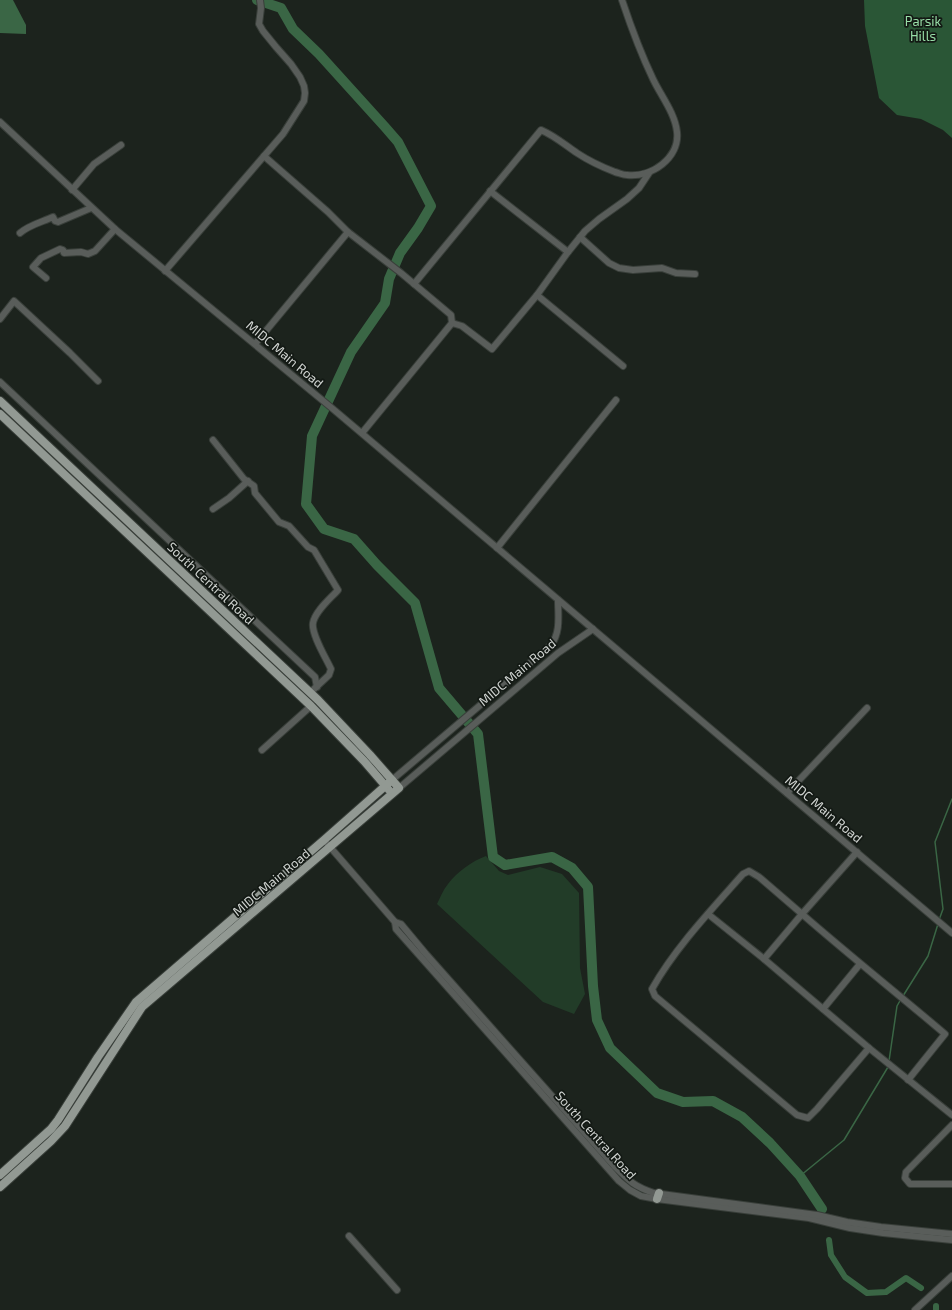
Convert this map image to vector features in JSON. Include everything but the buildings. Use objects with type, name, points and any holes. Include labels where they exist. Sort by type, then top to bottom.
[{"type":"main road","name":"South Central Road","points":[[0,402],[310,693],[370,755],[399,788]]},
{"type":"main road","name":"South Central Road","points":[[0,414],[311,706],[364,761],[392,794]]},
{"type":"main road","points":[[134,539],[140,533]]},
{"type":"main road","name":"MIDC Main Road","points":[[0,1175],[51,1129],[136,1002],[392,780]]},
{"type":"main road","name":"MIDC Main Road","points":[[1,1185],[51,1141],[65,1126],[142,1007],[399,788]]},
{"type":"street","points":[[165,271],[283,134],[304,101],[304,86],[300,77],[259,24],[261,8],[260,0]]},
{"type":"street","points":[[414,284],[541,130],[557,138],[603,168],[626,175],[648,173],[658,169],[674,150],[678,140],[677,130],[671,112],[645,61],[622,0]]},
{"type":"street","name":"MIDC Main Road","points":[[0,122],[115,229],[362,433],[952,933]]},
{"type":"street","points":[[72,190],[94,164],[121,145]]},
{"type":"street","points":[[264,156],[328,212],[348,232],[401,273],[451,315],[452,324],[362,433]]},
{"type":"street","points":[[452,324],[462,326],[492,349],[537,295],[580,237],[599,219],[639,188],[648,173]]},
{"type":"street","points":[[490,191],[568,252]]},
{"type":"street","points":[[20,232],[25,228],[30,228],[53,217],[55,221],[58,222],[91,208]]},
{"type":"street","points":[[46,278],[33,267],[41,258],[60,249],[63,250],[64,253],[81,252],[88,254],[95,251],[115,229]]},
{"type":"street","points":[[255,344],[348,232]]},
{"type":"street","points":[[580,237],[609,263],[619,268],[633,270],[662,268],[676,273],[695,274]]},
{"type":"street","points":[[537,295],[623,366]]},
{"type":"street","points":[[0,319],[14,301],[98,381]]},
{"type":"street","points":[[0,382],[315,677],[317,687]]},
{"type":"street","points":[[497,548],[616,400]]},
{"type":"street","points":[[213,440],[254,486],[255,493],[279,522],[288,526],[308,547],[314,550],[338,590],[318,612],[313,623],[316,638],[331,670],[329,675],[310,693]]},
{"type":"street","points":[[213,509],[248,481]]},
{"type":"street","name":"MIDC Main Road","points":[[392,780],[551,645],[556,639],[558,632],[558,600]]},
{"type":"street","name":"MIDC Main Road","points":[[399,788],[558,653],[593,629]]},
{"type":"street","points":[[262,750],[311,706]]},
{"type":"street","points":[[787,793],[867,708]]},
{"type":"street","name":"South Central Road","points":[[324,840],[395,922],[396,929],[401,935],[619,1181],[630,1190],[642,1196],[658,1196],[817,1215],[847,1222],[882,1227],[952,1234]]},
{"type":"street","points":[[764,959],[856,852]]},
{"type":"street","points":[[869,1048],[808,1118],[797,1115],[655,996],[652,989],[688,937],[743,874],[749,871],[759,877],[860,964],[945,1034],[908,1080]]},
{"type":"street","points":[[708,914],[952,1115]]},
{"type":"street","points":[[823,1009],[860,964]]},
{"type":"street","points":[[952,1125],[906,1172],[905,1178],[910,1184],[952,1184]]},
{"type":"street","name":"South Central Road","points":[[658,1196],[809,1218],[850,1228],[883,1233],[952,1240]]},
{"type":"street","points":[[349,1236],[397,1290]]},
{"type":"street","points":[[916,1310],[952,1276]]},
{"type":"shaded area","points":[[0,0],[13,0],[26,25],[26,34],[0,33]]},
{"type":"shaded area","points":[[486,856],[499,871],[508,875],[540,867],[562,874],[579,893],[580,968],[585,994],[574,1014],[543,1002],[437,904],[445,889],[460,871]]},
{"type":"green space","name":"Parsik Hills","points":[[864,0],[952,0],[952,138],[943,130],[921,119],[897,115],[879,98],[865,26]]},
{"type":"waterway","points":[[257,0],[281,8],[293,29],[319,54],[398,142],[431,206],[418,228],[400,253],[389,279],[385,303],[351,352],[312,436],[306,504],[324,529],[354,539],[377,565],[415,603],[439,688],[478,734],[493,857],[505,865],[552,857],[572,868],[588,887],[593,986],[597,1020],[610,1048],[657,1093],[683,1102],[713,1101],[742,1117],[770,1143],[800,1176],[822,1209]]},
{"type":"waterway","points":[[939,920],[943,909],[935,842],[952,799]]},
{"type":"waterway","points":[[903,996],[928,956],[938,924]]},
{"type":"waterway","points":[[889,1061],[897,1006],[901,999]]},
{"type":"waterway","points":[[800,1176],[844,1140],[888,1067]]},
{"type":"waterway","points":[[829,1240],[831,1255],[845,1277],[867,1293],[886,1292],[906,1278],[921,1288]]}]
